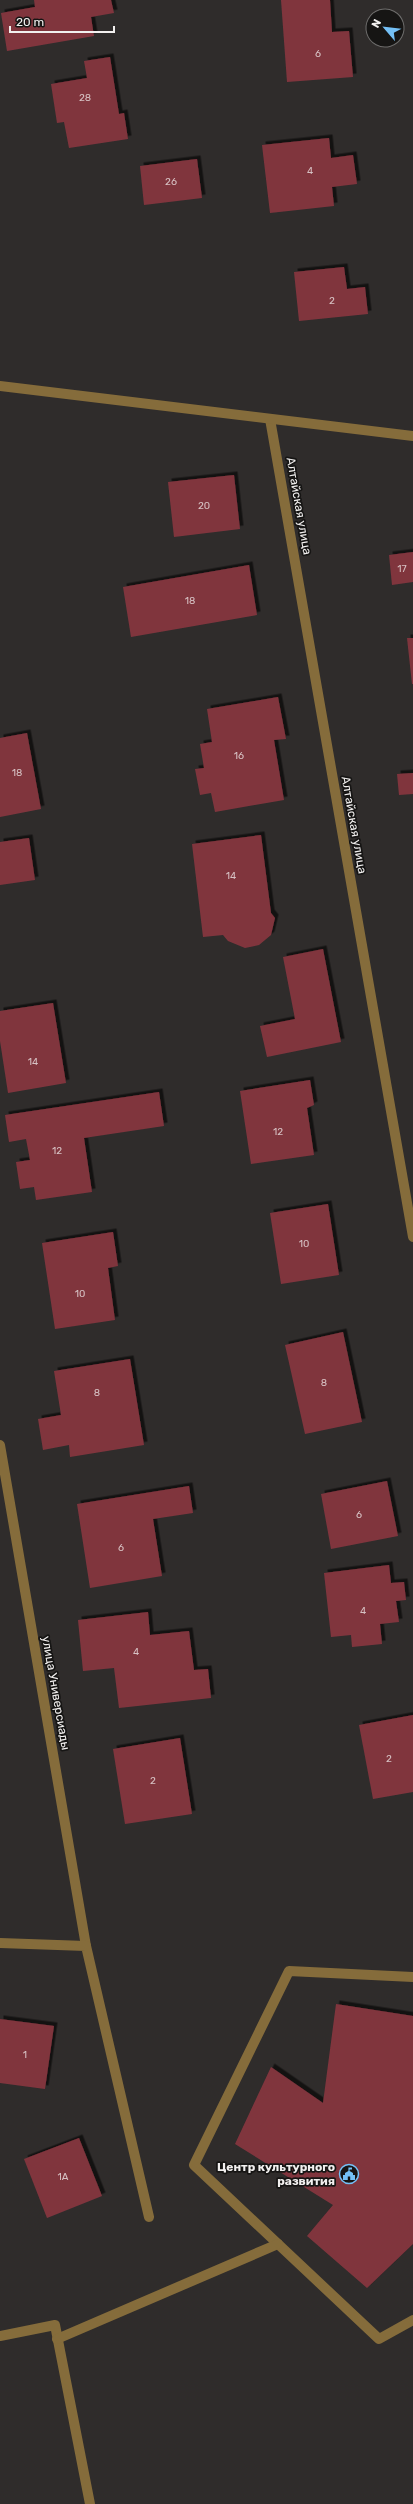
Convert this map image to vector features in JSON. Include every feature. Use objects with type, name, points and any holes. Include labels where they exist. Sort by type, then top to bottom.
[{"type":"street","points":[[0,386],[413,436]]},
{"type":"street","name":"Алтайская улица","points":[[270,419],[413,1237]]},
{"type":"street","name":"улица Универсиады","points":[[0,1445],[86,1946],[149,2217]]},
{"type":"street","points":[[0,1943],[86,1946]]},
{"type":"street","points":[[413,1977],[288,1971],[194,2165],[379,2339],[413,2320]]},
{"type":"street","points":[[57,2339],[278,2244]]},
{"type":"street","points":[[0,2336],[54,2325],[90,2504]]},
{"type":"building","points":[[34,0],[111,0],[114,13],[91,17],[94,36],[7,51],[1,13],[35,7]]},
{"type":"building","points":[[281,0],[330,0],[332,32],[349,31],[353,77],[287,82]]},
{"type":"building","points":[[110,57],[119,114],[124,113],[128,139],[69,148],[64,122],[57,123],[51,84],[87,78],[84,61]]},
{"type":"building","points":[[329,138],[331,158],[353,155],[357,184],[332,187],[334,206],[270,213],[262,145]]},
{"type":"building","points":[[197,159],[202,198],[144,205],[140,166]]},
{"type":"building","points":[[344,267],[347,289],[365,287],[368,314],[299,321],[294,272]]},
{"type":"building","points":[[234,475],[240,529],[174,537],[168,482]]},
{"type":"building","points":[[413,552],[413,582],[392,585],[389,555]]},
{"type":"building","points":[[249,565],[257,615],[131,637],[123,587]]},
{"type":"building","points":[[407,638],[413,638],[413,684],[412,684]]},
{"type":"building","points":[[278,697],[286,739],[274,740],[284,800],[215,812],[211,793],[200,795],[195,769],[204,768],[200,744],[212,742],[207,709]]},
{"type":"building","points":[[27,733],[41,809],[0,817],[0,738]]},
{"type":"building","points":[[413,773],[413,794],[399,795],[397,774]]},
{"type":"building","points":[[261,835],[271,913],[275,918],[271,935],[259,945],[245,948],[228,941],[223,935],[203,937],[192,844]]},
{"type":"building","points":[[29,838],[35,880],[0,885],[0,842]]},
{"type":"building","points":[[323,949],[341,1042],[267,1057],[260,1026],[295,1019],[283,957]]},
{"type":"building","points":[[53,1003],[66,1083],[8,1093],[0,1041],[0,1011]]},
{"type":"building","points":[[310,1080],[314,1105],[307,1108],[314,1155],[251,1164],[240,1091]]},
{"type":"building","points":[[159,1092],[164,1126],[84,1138],[92,1192],[36,1200],[34,1187],[20,1189],[16,1162],[30,1160],[26,1139],[9,1142],[5,1115]]},
{"type":"building","points":[[328,1204],[339,1275],[281,1284],[270,1213]]},
{"type":"building","points":[[113,1232],[118,1266],[108,1268],[115,1320],[55,1329],[42,1243]]},
{"type":"building","points":[[343,1332],[362,1422],[305,1434],[285,1345]]},
{"type":"building","points":[[130,1359],[144,1445],[70,1457],[69,1445],[43,1450],[38,1419],[61,1415],[54,1371]]},
{"type":"building","points":[[387,1481],[398,1536],[331,1549],[321,1494]]},
{"type":"building","points":[[189,1486],[193,1513],[153,1519],[162,1576],[90,1588],[77,1504]]},
{"type":"building","points":[[389,1565],[391,1583],[404,1582],[406,1600],[396,1601],[399,1622],[380,1624],[382,1644],[352,1647],[351,1635],[331,1637],[324,1573]]},
{"type":"building","points":[[148,1612],[150,1635],[189,1631],[194,1670],[208,1669],[211,1698],[119,1708],[114,1668],[83,1671],[78,1620]]},
{"type":"building","points":[[413,1715],[413,1792],[373,1799],[359,1725]]},
{"type":"building","points":[[180,1738],[192,1814],[125,1824],[113,1749]]},
{"type":"building","name":"Центр культурного развития","points":[[336,2004],[413,2016],[413,2244],[367,2288],[307,2236],[333,2205],[235,2144],[271,2067],[323,2103]]},
{"type":"building","points":[[0,2019],[54,2026],[45,2089],[0,2083]]},
{"type":"building","points":[[79,2138],[102,2196],[47,2218],[24,2159]]},
{"type":"place","name":"Центр культурного развития","points":[[349,2174]]}]
